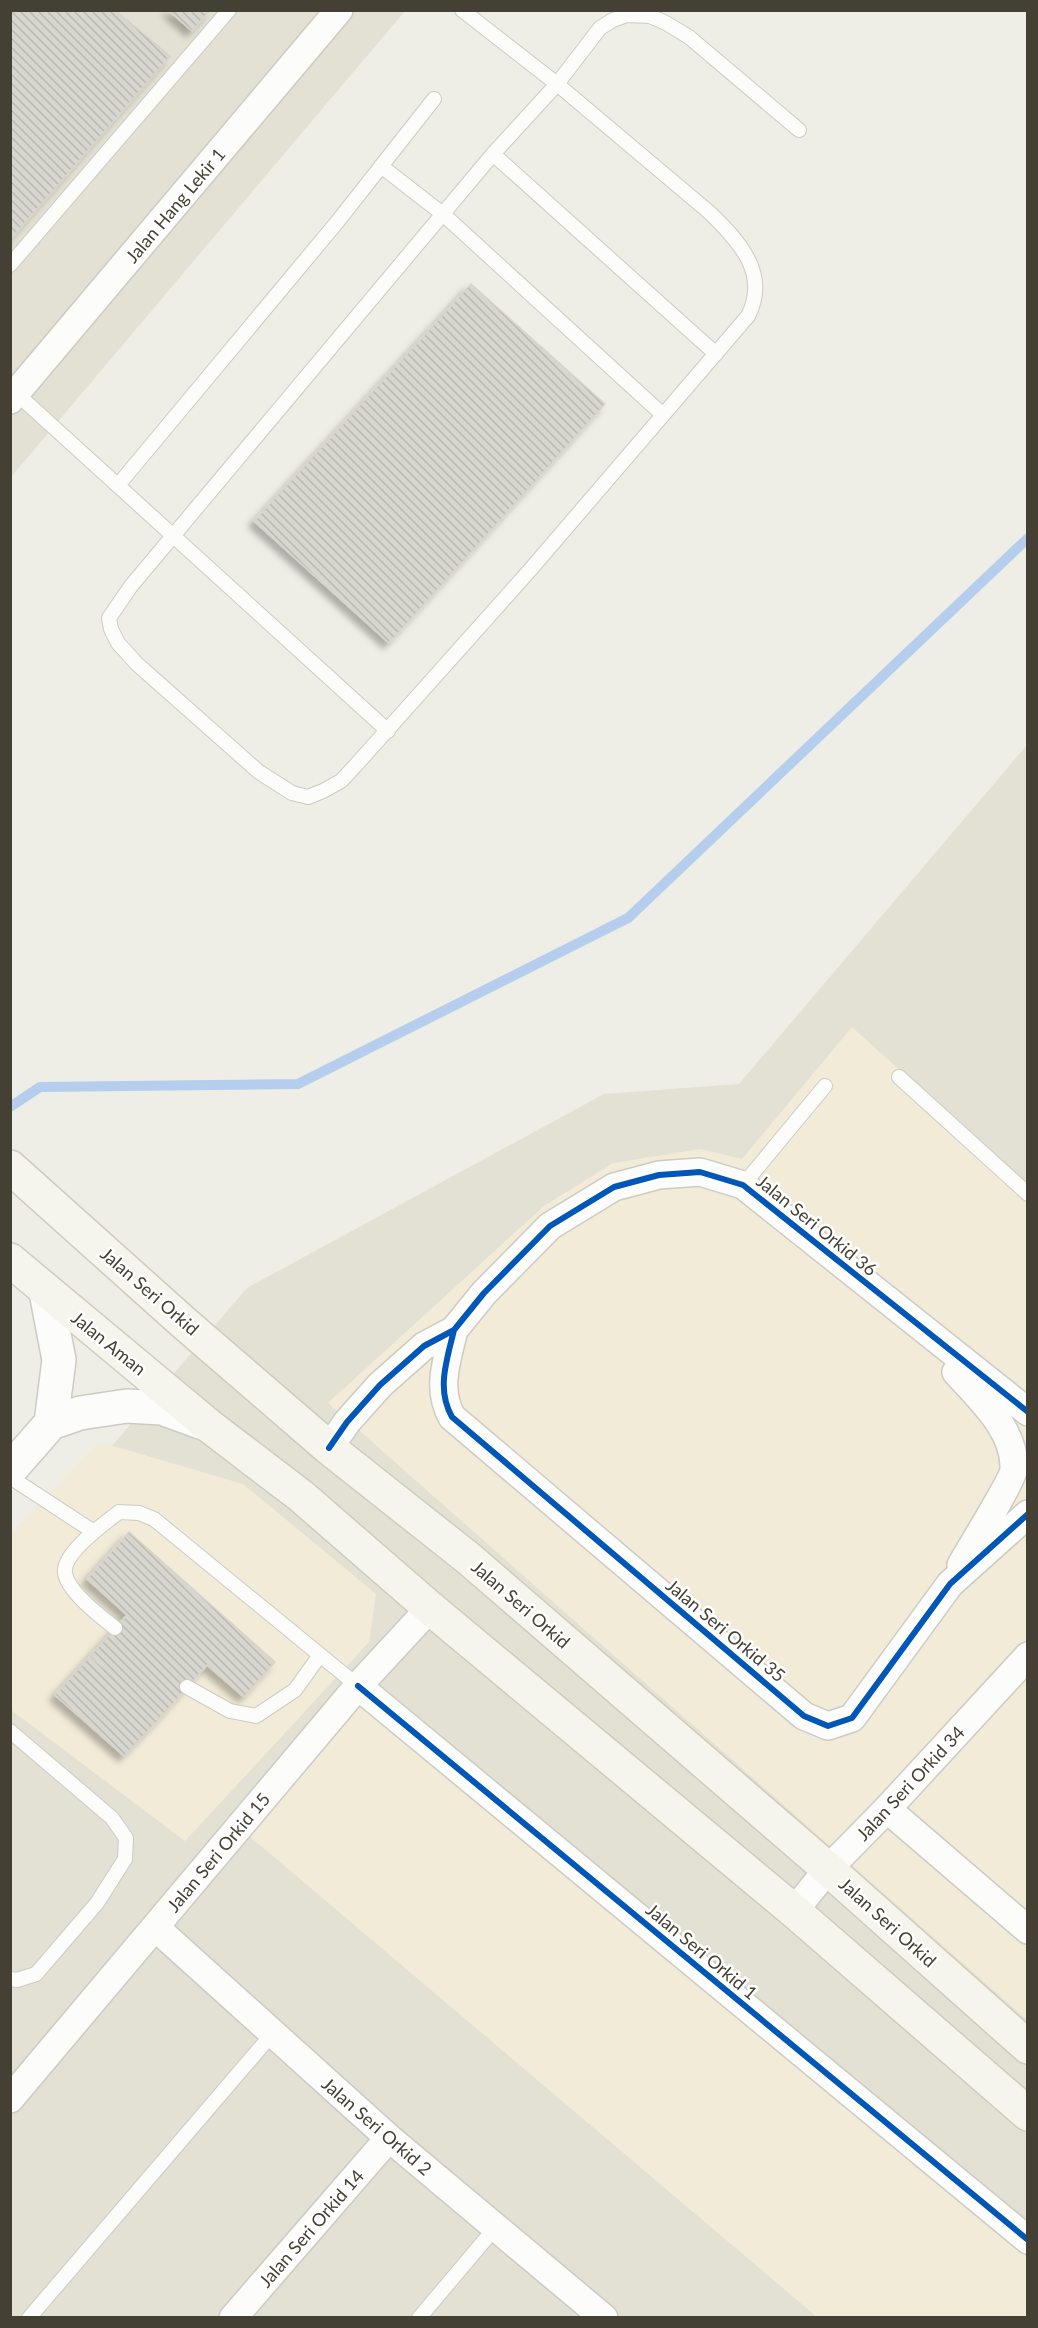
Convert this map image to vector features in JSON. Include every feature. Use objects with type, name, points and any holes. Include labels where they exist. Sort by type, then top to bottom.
[{"type":"main road","name":"Jalan Seri Orkid","points":[[10,1167],[183,1322],[329,1448],[468,1558],[828,1869],[1028,2047]]},
{"type":"main road","name":"Jalan Aman","points":[[10,1260],[208,1425]]},
{"type":"main road","points":[[208,1425],[301,1496],[430,1608],[794,1911],[1028,2114]]},
{"type":"street","name":"Jalan Hang Lekir 1","points":[[14,397],[339,10]]},
{"type":"street","name":"Jalan Seri Orkid 36","points":[[329,1448],[347,1422],[380,1385],[424,1346],[454,1330],[484,1293],[550,1226],[614,1187],[659,1175],[700,1172],[742,1185],[1028,1412]]},
{"type":"street","points":[[46,1292],[59,1360],[51,1423]]},
{"type":"street","name":"Jalan Seri Orkid 36","points":[[899,1309],[979,1397],[1008,1437],[1014,1470],[950,1584]]},
{"type":"street","name":"Jalan Seri Orkid 35","points":[[454,1330],[444,1372],[444,1403],[452,1418],[804,1716],[828,1726],[852,1718],[950,1584],[1028,1514]]},
{"type":"street","points":[[10,1470],[51,1423],[80,1413],[127,1406],[162,1408],[208,1425]]},
{"type":"street","name":"Jalan Seri Orkid 15","points":[[10,2099],[358,1686],[430,1608]]},
{"type":"street","name":"Jalan Seri Orkid 34","points":[[794,1911],[828,1869],[887,1809],[1028,1656]]},
{"type":"street","name":"Jalan Seri Orkid 1","points":[[358,1686],[1028,2240]]},
{"type":"street","points":[[887,1809],[1028,1930]]},
{"type":"street","name":"Jalan Seri Orkid 2","points":[[155,1927],[389,2138],[604,2318]]},
{"type":"street","name":"Jalan Seri Orkid 14","points":[[233,2318],[389,2138]]},
{"type":"lane","points":[[10,266],[229,10]]},
{"type":"lane","points":[[462,10],[557,84],[709,212],[743,249],[754,273],[755,302],[748,316],[716,354],[388,731],[340,781],[308,797],[292,793],[259,772],[137,664],[118,643],[111,629],[109,618],[132,586],[493,154],[557,84],[600,28],[612,20],[627,15],[650,16],[689,37],[799,130]]},
{"type":"lane","points":[[119,484],[324,238],[434,99]]},
{"type":"lane","points":[[493,154],[716,354]]},
{"type":"lane","points":[[381,166],[444,215],[663,415]]},
{"type":"lane","points":[[14,397],[119,484],[388,731]]},
{"type":"lane","points":[[899,1077],[1028,1194]]},
{"type":"lane","points":[[742,1185],[825,1086]]},
{"type":"lane","points":[[10,1477],[94,1532]]},
{"type":"lane","points":[[115,1628],[70,1586],[64,1572],[69,1557],[94,1532],[119,1512],[140,1513],[154,1519],[358,1686]]},
{"type":"lane","points":[[188,1686],[230,1711],[256,1716],[295,1690],[320,1655]]},
{"type":"lane","points":[[10,1731],[112,1818],[126,1838],[125,1858],[97,1903],[36,1974],[17,1980],[10,1979]]},
{"type":"lane","points":[[29,2318],[273,2033]]},
{"type":"lane","points":[[419,2318],[495,2228]]},
{"type":"shaded area","points":[[11,11],[405,11],[11,477]]},
{"type":"shaded area","points":[[1027,745],[1027,2317],[11,2318],[11,1564],[247,1288],[604,1094],[739,1084]]},
{"type":"shaded area","points":[[852,1027],[1027,1185],[1027,2020],[328,1403],[544,1206],[613,1163],[701,1149],[742,1159]]},
{"type":"shaded area","points":[[100,1442],[243,1484],[376,1594],[369,1642],[185,1841],[11,1710],[10,1535]]},
{"type":"shaded area","points":[[359,1706],[1027,2257],[1027,2317],[817,2317],[248,1835]]},
{"type":"building","points":[[10,10],[115,10],[170,56],[10,240]]},
{"type":"building","points":[[168,10],[210,10],[192,31]]},
{"type":"building","points":[[471,284],[605,404],[389,643],[254,521]]},
{"type":"building","points":[[129,1532],[275,1662],[244,1697],[207,1665],[160,1718],[90,1656],[127,1615],[87,1579]]},
{"type":"building","points":[[90,1656],[160,1718],[124,1756],[55,1695]]},
{"type":"waterway","points":[[10,1107],[40,1087],[298,1084],[628,918],[1028,538]]},
{"type":"cycle path","points":[[329,1448],[347,1422],[380,1385],[424,1346],[454,1330],[484,1293],[550,1226],[614,1187],[659,1175],[700,1172],[743,1185],[1028,1412]]},
{"type":"cycle path","points":[[454,1330],[444,1374],[445,1396],[452,1417],[804,1716],[828,1726],[852,1718],[950,1584],[1028,1514]]},
{"type":"cycle path","points":[[358,1686],[1028,2240]]}]
